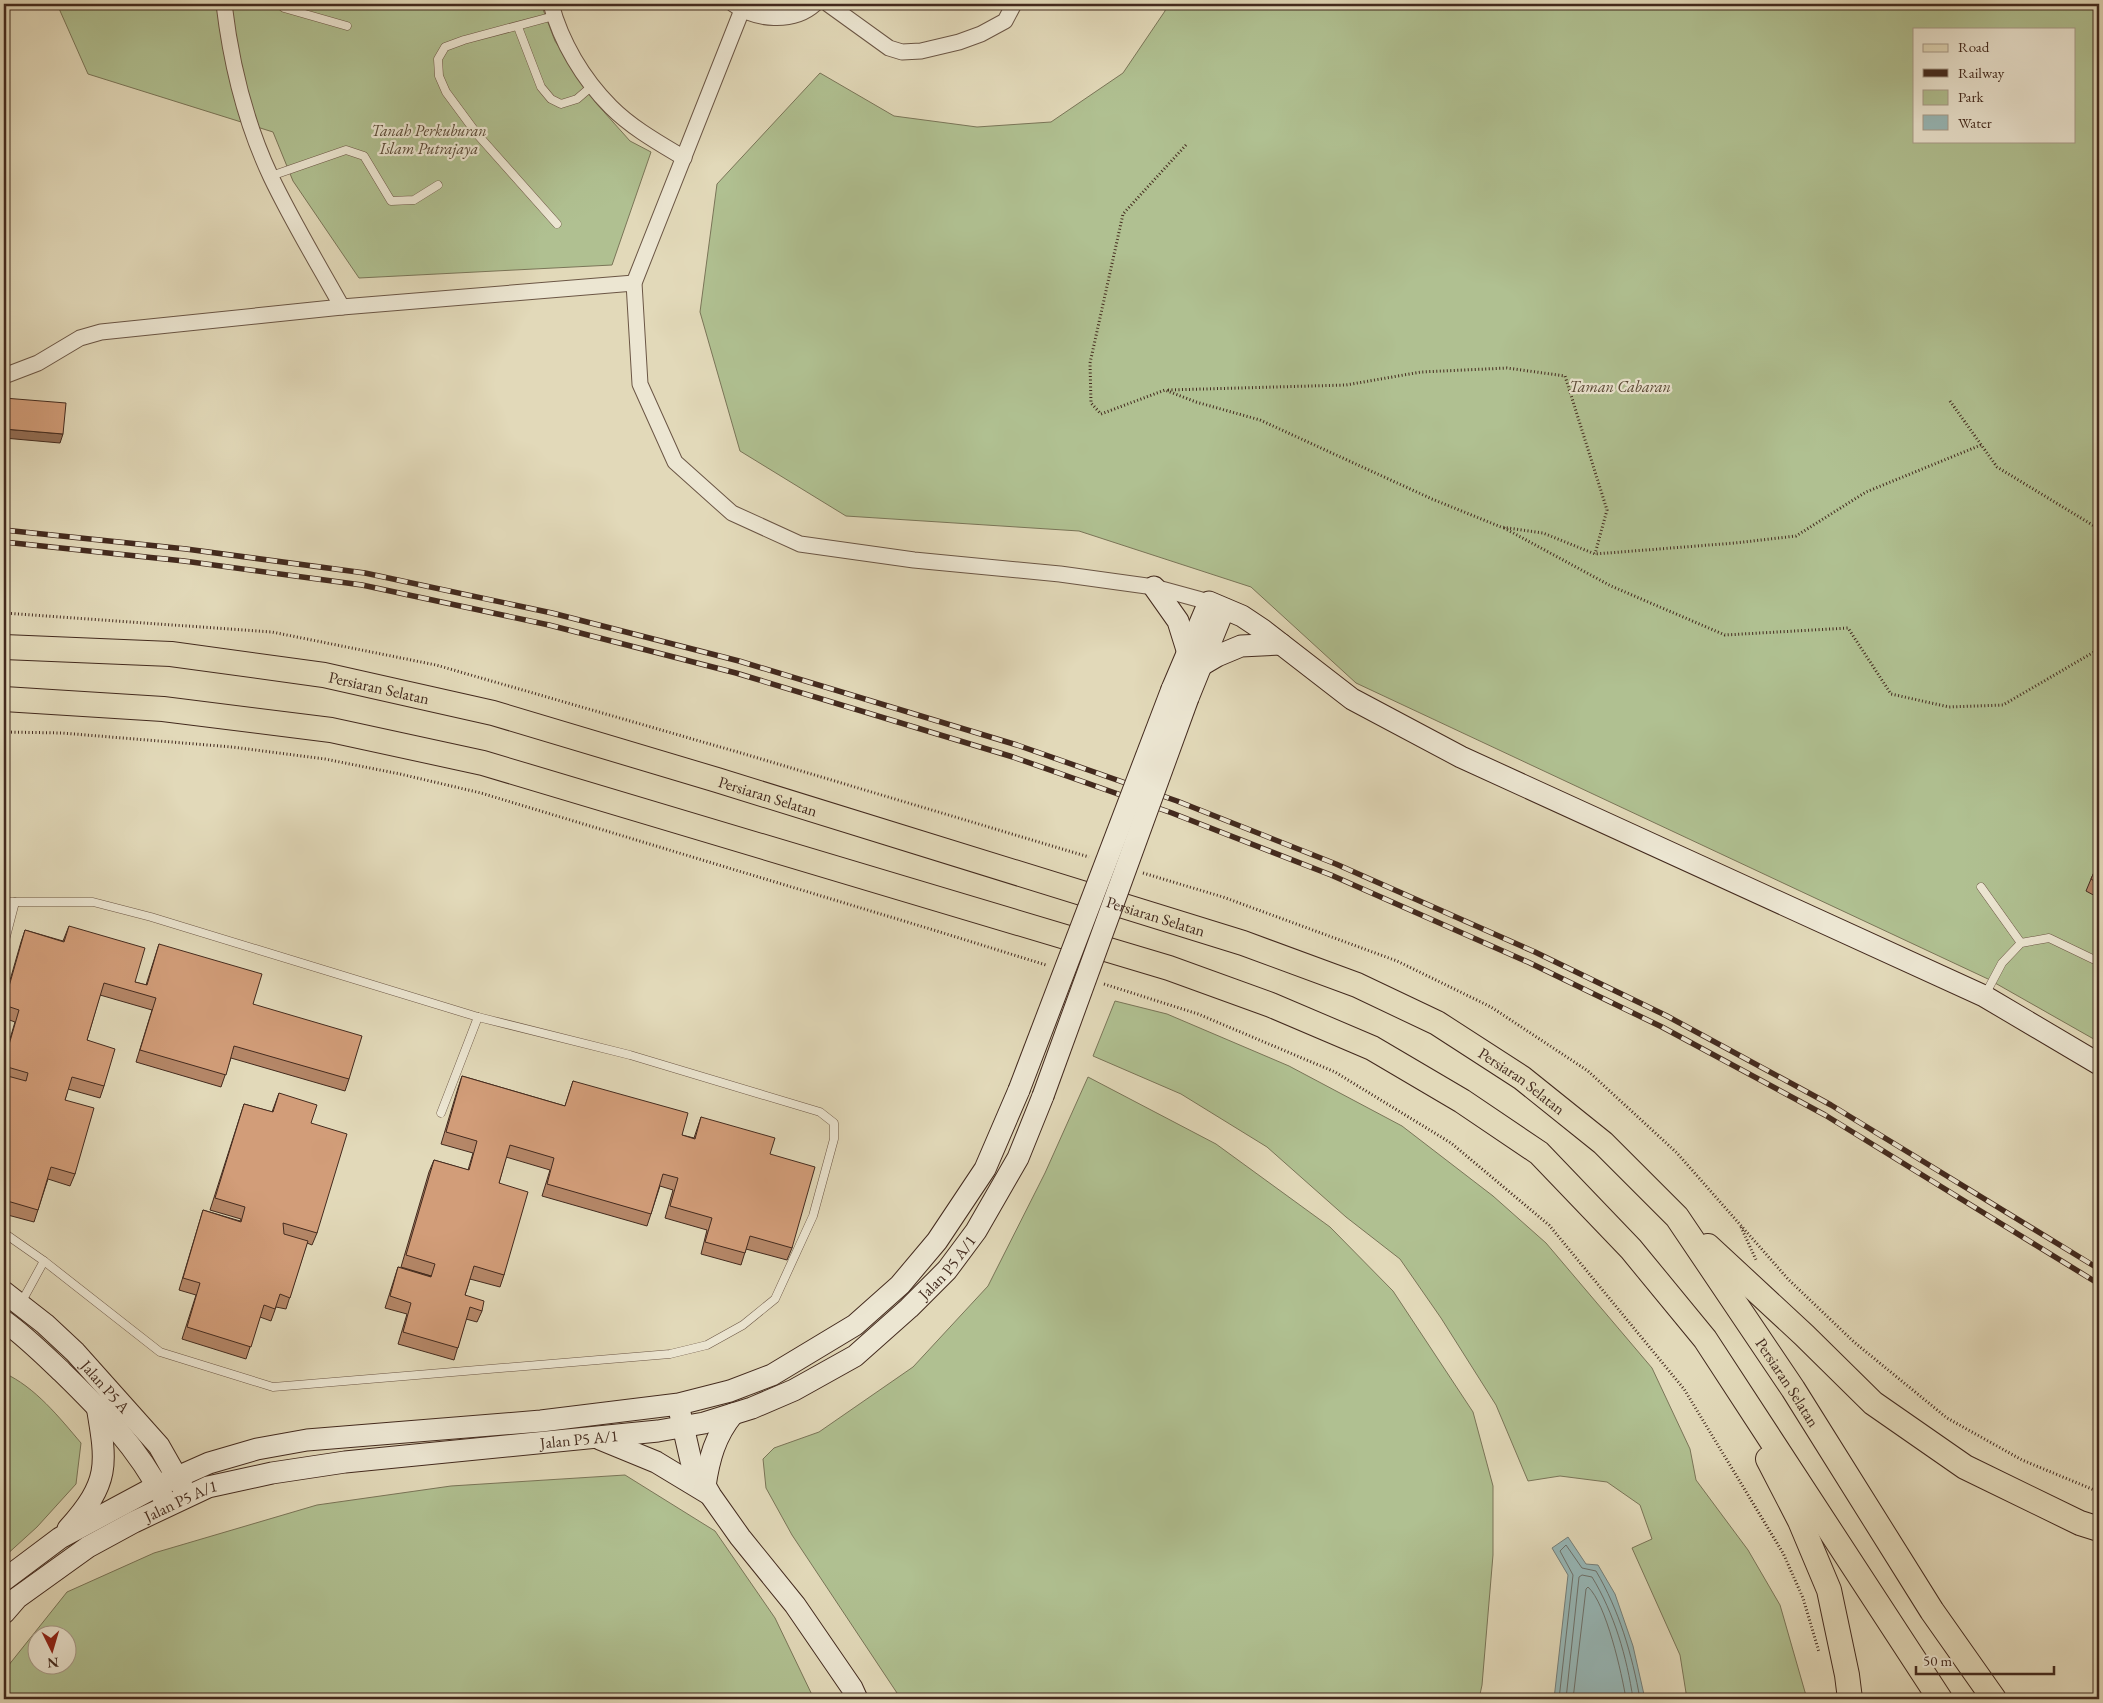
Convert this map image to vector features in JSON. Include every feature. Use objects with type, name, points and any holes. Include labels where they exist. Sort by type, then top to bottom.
[{"type":"main road","name":"Persiaran Selatan","points":[[4,647],[171,654],[324,675],[493,713],[1243,942],[1357,985],[1437,1023],[1522,1078],[1595,1137],[1677,1218],[1793,1389],[1932,1611],[1994,1699]]},
{"type":"main road","points":[[4,699],[163,709],[331,730],[483,763],[1170,968],[1271,1005],[1372,1048],[1462,1100],[1539,1153],[1631,1249],[1705,1338],[1940,1699]]},
{"type":"main road","points":[[1677,1218],[1804,1335],[1873,1403],[1965,1467],[2080,1523],[2099,1529]]},
{"type":"main road","points":[[1705,1338],[1800,1522],[1829,1590],[1847,1675],[1850,1699]]},
{"type":"street","points":[[224,4],[228,40],[238,88],[253,132],[271,176],[342,308]]},
{"type":"street","points":[[815,4],[790,16],[766,17],[738,7],[684,158],[634,283],[640,384],[675,462],[732,513],[800,544],[914,560],[1060,574],[1154,587],[1216,605],[1242,616],[1352,699],[1461,757],[1984,996],[2099,1064]]},
{"type":"street","points":[[828,4],[889,48],[902,52],[921,51],[959,42],[981,34],[1005,21],[1014,4]]},
{"type":"street","points":[[553,10],[569,50],[592,86],[612,108],[641,131],[684,158]]},
{"type":"street","points":[[4,376],[38,363],[80,338],[101,332],[342,308],[634,283]]},
{"type":"street","points":[[1154,587],[1178,621],[1194,659]]},
{"type":"street","points":[[1180,694],[1216,605]]},
{"type":"street","points":[[1194,659],[1217,656],[1242,646],[1281,644]]},
{"type":"street","name":"Jalan P5 A/1","points":[[4,1580],[60,1538],[157,1486],[209,1463],[257,1449],[307,1440],[541,1421],[679,1404],[730,1391],[772,1375],[855,1325],[900,1285],[937,1242],[985,1169],[1180,694]]},
{"type":"street","name":"Jalan P5 A/1","points":[[4,1614],[17,1598],[88,1548],[167,1506],[208,1487],[272,1472],[345,1462],[683,1427],[752,1408],[794,1390],[855,1356],[909,1308],[947,1270],[976,1231],[1018,1158],[1043,1096],[1180,694]]},
{"type":"street","name":"Jalan P5 A","points":[[12,1298],[75,1352],[140,1424],[159,1446],[187,1497]]},
{"type":"street","name":"Jalan P5 A","points":[[4,1321],[37,1348],[97,1406],[140,1458],[167,1506]]},
{"type":"street","points":[[679,1404],[692,1461],[708,1491],[740,1537],[795,1606],[852,1688],[857,1699]]},
{"type":"street","points":[[60,1538],[96,1493],[104,1465],[97,1406]]},
{"type":"street","points":[[708,1491],[710,1456],[722,1428],[733,1414]]},
{"type":"street","points":[[597,1437],[656,1462],[708,1491]]},
{"type":"lane","points":[[279,4],[284,8],[348,26]]},
{"type":"lane","points":[[553,10],[518,27],[464,40],[446,47],[438,59],[439,76],[446,92],[477,134],[557,224]]},
{"type":"lane","points":[[518,27],[541,87],[551,99],[561,104],[577,99],[592,86]]},
{"type":"lane","points":[[271,176],[346,150],[364,156],[391,201],[414,200],[438,185]]},
{"type":"lane","points":[[1980,886],[2021,942]]},
{"type":"lane","points":[[4,902],[54,901],[101,904],[170,923],[478,1017],[630,1055],[820,1112],[834,1123],[834,1139],[813,1216],[775,1298],[743,1325],[707,1345],[670,1354],[273,1387],[160,1352],[44,1261],[4,1233]]},
{"type":"lane","points":[[4,944],[16,902]]},
{"type":"lane","points":[[1984,996],[2002,963],[2021,942],[2049,938],[2099,962]]},
{"type":"lane","points":[[441,1114],[478,1017]]},
{"type":"lane","points":[[12,1298],[44,1261]]},
{"type":"path","points":[[1186,145],[1123,214],[1090,363],[1091,403],[1101,414],[1165,390],[1346,384],[1421,372],[1506,368],[1564,376],[1607,510],[1595,554]]},
{"type":"path","points":[[1165,390],[1196,402],[1260,420],[1432,499],[1501,527],[1611,586],[1725,636],[1848,628],[1891,694],[1949,707],[2003,705],[2099,649]]},
{"type":"path","points":[[1950,401],[1998,467],[2099,529]]},
{"type":"path","points":[[1501,527],[1542,533],[1595,554],[1735,543],[1796,536],[1866,492],[1981,445]]},
{"type":"green space","name":"Tanah Perkuburan Islam Putrajaya","points":[[57,4],[541,4],[555,41],[596,103],[630,141],[651,152],[612,265],[359,278],[293,181],[273,132],[88,74]]},
{"type":"green space","name":"Taman Cabaran","points":[[1166,4],[2099,4],[2099,1042],[1988,979],[1356,683],[1251,587],[1079,531],[846,516],[740,451],[700,312],[717,184],[820,73],[894,116],[977,127],[1051,122],[1123,73],[1165,11]]},
{"type":"green space","points":[[1115,1001],[1167,1014],[1289,1066],[1402,1126],[1493,1196],[1546,1243],[1652,1368],[1690,1449],[1696,1480],[1748,1550],[1780,1605],[1807,1699],[1687,1699],[1680,1655],[1632,1548],[1652,1539],[1640,1505],[1607,1482],[1560,1476],[1528,1481],[1496,1405],[1441,1318],[1400,1259],[1346,1217],[1267,1147],[1181,1094],[1093,1056]]},
{"type":"green space","points":[[1088,1077],[1216,1144],[1330,1227],[1393,1291],[1473,1412],[1493,1486],[1493,1555],[1482,1685],[1479,1699],[901,1699],[792,1535],[766,1488],[763,1459],[774,1448],[819,1432],[913,1367],[988,1286],[1045,1173]]},
{"type":"green space","points":[[4,1373],[36,1394],[81,1443],[76,1484],[37,1527],[4,1557]]},
{"type":"green space","points":[[625,1475],[715,1531],[775,1618],[814,1699],[4,1699],[4,1671],[28,1641],[28,1676],[78,1676],[78,1626],[40,1626],[67,1592],[154,1553],[317,1505],[451,1486]]},
{"type":"water","points":[[1568,1537],[1586,1564],[1598,1565],[1615,1594],[1633,1646],[1645,1699],[1554,1699],[1568,1575],[1552,1548]]},
{"type":"building","points":[[4,398],[66,403],[63,434],[4,429]]},
{"type":"building","points":[[2099,861],[2099,884],[2091,879]]},
{"type":"building","points":[[69,926],[145,948],[135,982],[147,985],[159,944],[262,974],[253,1004],[362,1036],[349,1079],[234,1046],[226,1075],[140,1050],[156,998],[104,983],[87,1040],[115,1049],[104,1086],[72,1077],[65,1100],[94,1108],[75,1174],[51,1167],[38,1210],[4,1200],[4,1075],[26,1081],[28,1073],[4,1066],[19,1010],[4,1004],[25,930],[64,942]]},
{"type":"building","points":[[462,1076],[565,1106],[573,1081],[688,1113],[682,1135],[695,1139],[701,1117],[775,1138],[770,1154],[815,1167],[792,1248],[750,1236],[745,1253],[705,1242],[712,1218],[670,1206],[678,1178],[663,1174],[651,1214],[547,1184],[554,1158],[510,1145],[499,1183],[528,1192],[504,1275],[474,1266],[465,1295],[484,1301],[482,1311],[470,1307],[458,1348],[403,1332],[411,1303],[390,1296],[398,1267],[431,1277],[435,1264],[406,1255],[434,1160],[469,1170],[477,1141],[446,1132]]},
{"type":"building","points":[[279,1093],[317,1105],[311,1123],[347,1134],[317,1233],[283,1223],[284,1234],[308,1241],[290,1298],[280,1294],[275,1309],[264,1305],[251,1347],[187,1327],[200,1283],[183,1278],[203,1210],[241,1222],[245,1207],[215,1198],[244,1104],[273,1112]]},
{"type":"railway","points":[[4,530],[186,549],[365,573],[552,613],[739,661],[1017,745],[1177,801],[1336,864],[1535,952],[1667,1016],[1831,1105],[2099,1269]]},
{"type":"railway","points":[[4,542],[184,561],[362,585],[549,625],[736,673],[1013,757],[1172,813],[1331,875],[1530,963],[1662,1027],[1825,1115],[2099,1284]]}]
